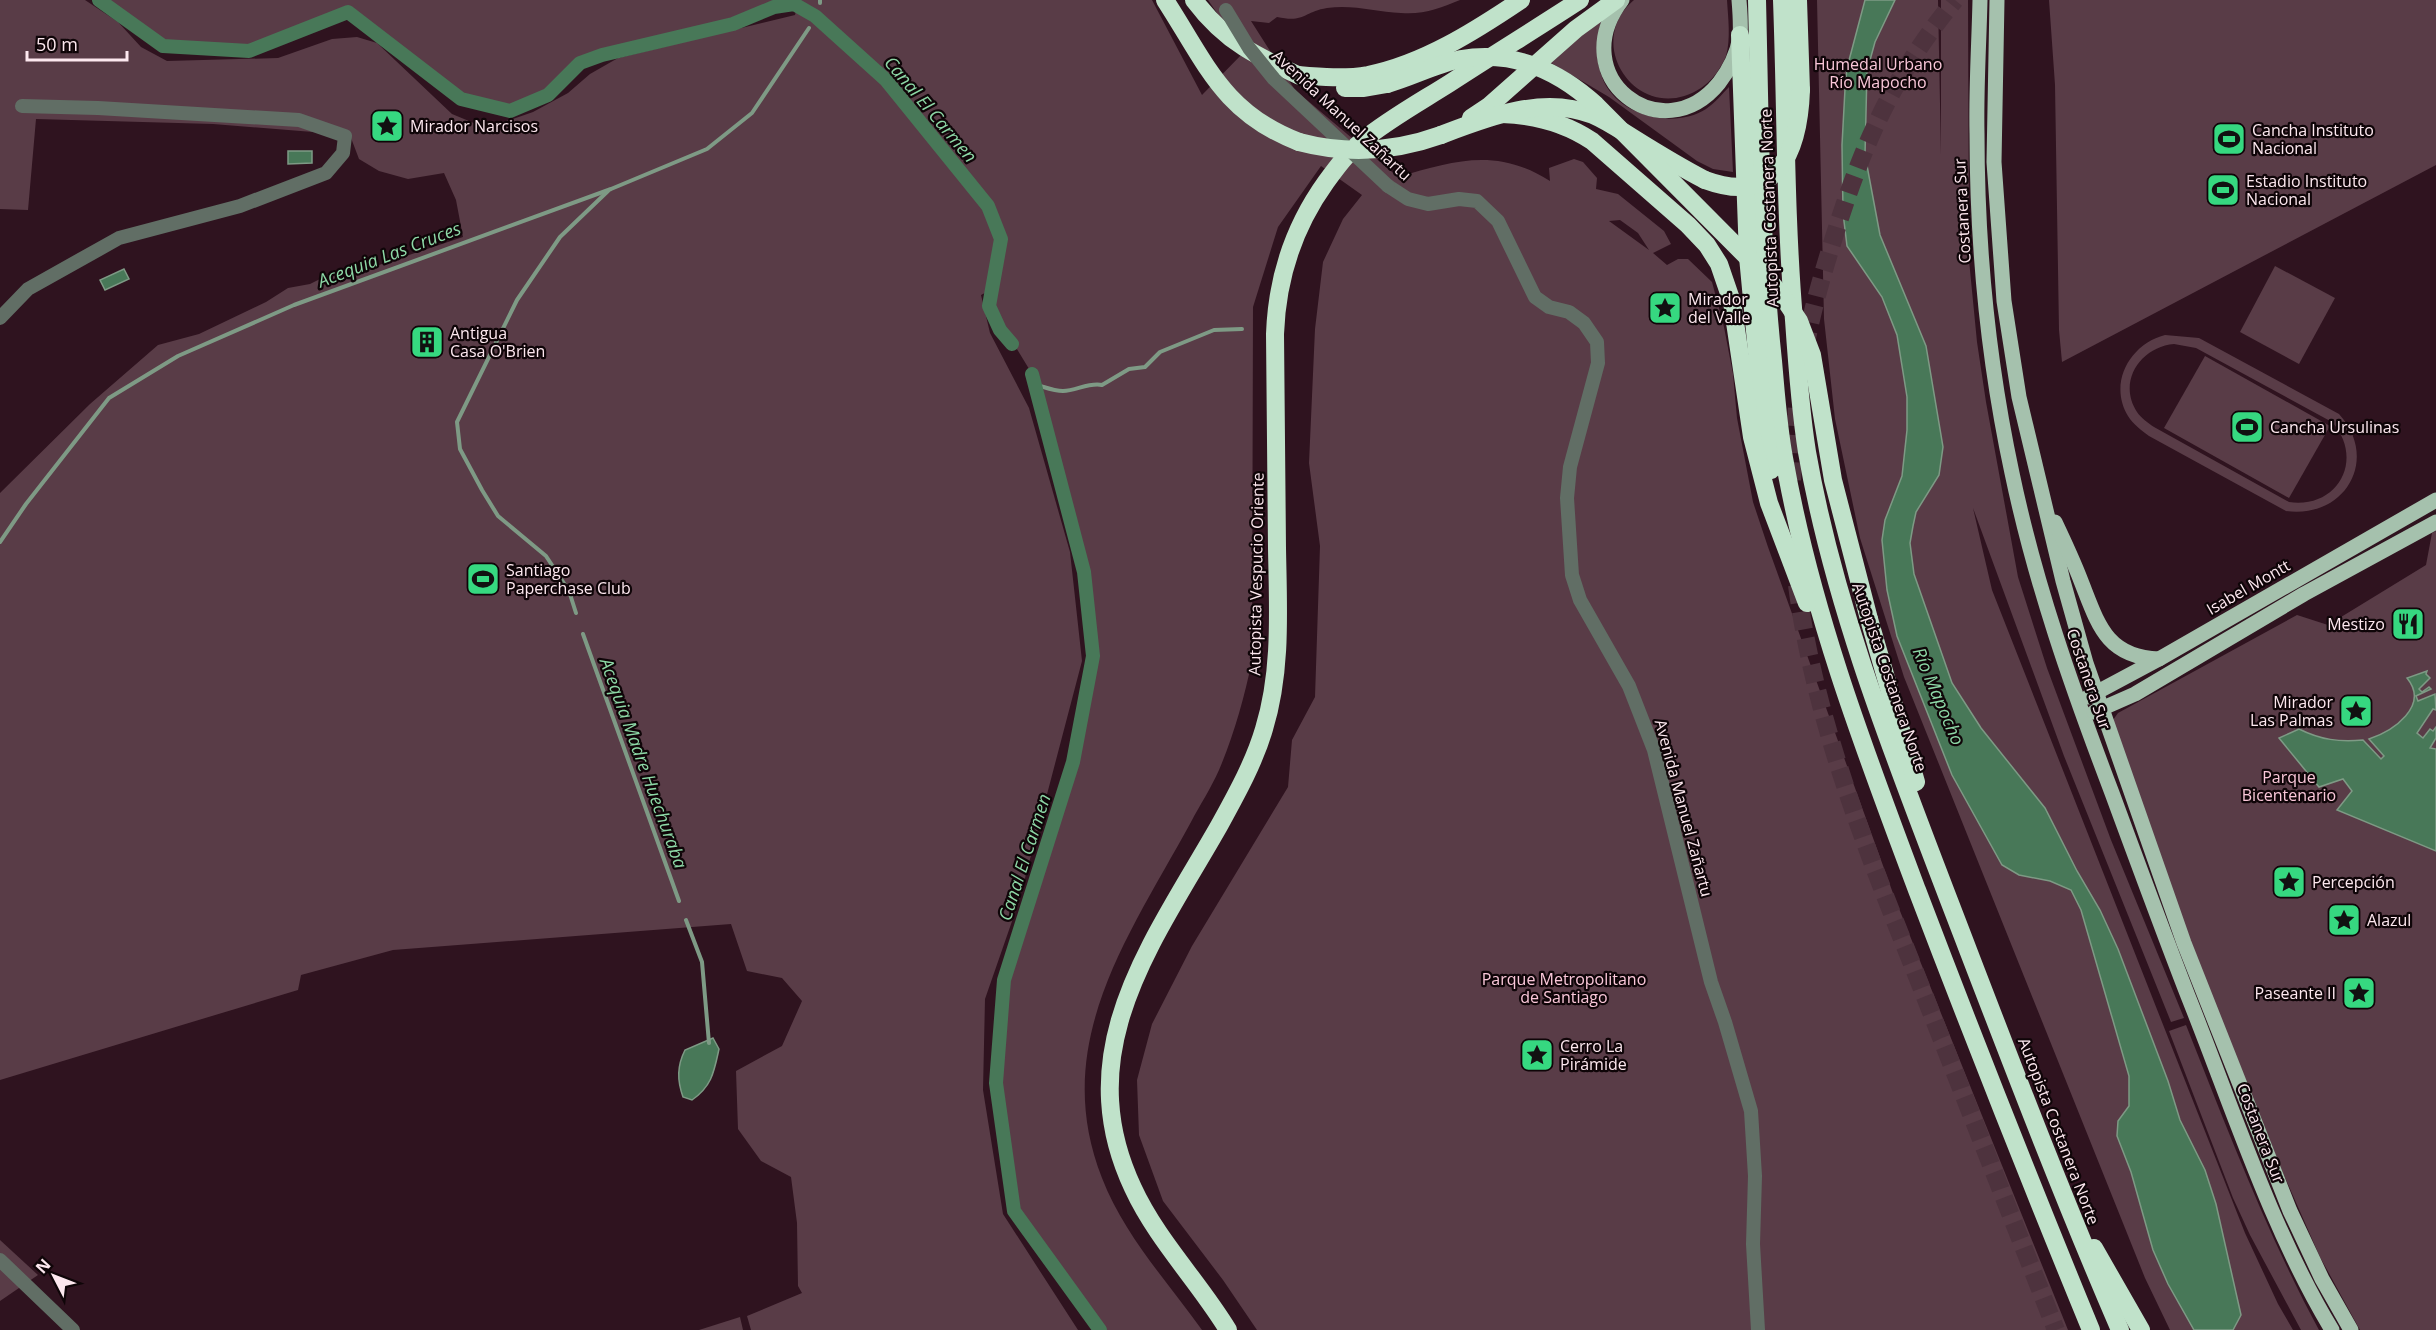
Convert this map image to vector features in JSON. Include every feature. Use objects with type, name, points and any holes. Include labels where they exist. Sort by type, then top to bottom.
[{"type":"highway","points":[[1165,0],[1208,71],[1229,97],[1258,122],[1299,142],[1340,150],[1374,150],[1408,145],[1502,114],[1534,108],[1559,107],[1593,115],[1705,180],[1739,187],[1761,182],[1785,160],[1795,141],[1800,116],[1801,90],[1798,0]]},
{"type":"highway","points":[[1194,0],[1211,21],[1254,56],[1298,75],[1339,87],[1364,88],[1387,84],[1442,64],[1477,57],[1514,60],[1555,73],[1596,105],[1761,270],[1788,303],[1804,331],[1810,349],[1835,490],[1869,619],[1912,765],[1930,852]]},
{"type":"highway","points":[[1482,25],[1502,0]]},
{"type":"highway","points":[[1482,25],[1515,0]]},
{"type":"highway","points":[[1298,75],[1344,77],[1380,72],[1425,56],[1482,25],[1521,0]]},
{"type":"highway","points":[[1506,47],[1543,15],[1554,0]]},
{"type":"highway","name":"Autopista Vespucio Oriente","points":[[1228,1330],[1157,1230],[1134,1191],[1122,1163],[1112,1122],[1109,1096],[1110,1067],[1114,1037],[1128,994],[1144,960],[1252,762],[1264,729],[1271,700],[1276,672],[1278,616],[1276,314],[1280,283],[1292,242],[1309,207],[1333,172],[1354,148],[1388,122],[1580,0]]},
{"type":"highway","points":[[1441,135],[1489,106],[1554,47],[1616,0]]},
{"type":"highway","name":"Autopista Costanera Norte","points":[[1757,0],[1764,251],[1778,417],[1784,458],[1804,552],[1841,682],[1884,802],[2010,1133],[2091,1330]]},
{"type":"highway","name":"Autopista Costanera Norte","points":[[1782,0],[1790,275],[1807,449],[1827,544],[1847,612],[1930,852],[2066,1205],[2120,1330]]},
{"type":"highway","points":[[1740,35],[1746,224],[1755,338],[1769,461],[1786,547]]},
{"type":"highway","points":[[1502,114],[1521,114],[1554,122],[1592,141],[1688,225],[1707,245],[1719,264],[1735,315],[1752,437],[1769,503],[1841,682]]},
{"type":"highway","points":[[2066,1205],[2102,1260],[2140,1330]]},
{"type":"main road","points":[[1622,0],[1611,16],[1604,36],[1603,47],[1610,77],[1624,94],[1653,109],[1672,111],[1682,109],[1708,94],[1728,70],[1740,35],[1739,0]]},
{"type":"main road","name":"Costanera Sur","points":[[1980,0],[1977,131],[1979,221],[1993,369],[2023,525],[2052,627],[2077,701],[2170,949],[2272,1210],[2309,1289],[2332,1330]]},
{"type":"main road","name":"Costanera Sur","points":[[1997,0],[1994,151],[1999,255],[2006,312],[2019,397],[2042,497],[2086,663],[2184,943],[2276,1177],[2304,1243],[2350,1330]]},
{"type":"main road","points":[[2042,497],[2071,555],[2097,624],[2106,637],[2126,651],[2159,659]]},
{"type":"main road","name":"Isabel Montt","points":[[2077,701],[2097,693],[2159,659],[2436,500]]},
{"type":"main road","points":[[2420,530],[2436,522]]},
{"type":"main road","name":"Isabel Montt","points":[[2083,717],[2135,694],[2304,594],[2420,530]]},
{"type":"street","name":"Avenida Manuel Zañartu","points":[[1223,5],[1249,48],[1274,79],[1388,186],[1408,199],[1428,204],[1459,199],[1477,201],[1498,221],[1535,297],[1549,306],[1569,312],[1584,323],[1597,342],[1598,363],[1570,467],[1567,518],[1572,575],[1580,600],[1629,686],[1654,750],[1711,982],[1751,1111],[1755,1176],[1753,1244],[1758,1330]]},
{"type":"street","points":[[0,318],[28,289],[119,237],[240,206],[326,173],[343,153],[345,136],[299,120],[22,106]]},
{"type":"street","name":"Isabel Montt","points":[[2420,530],[2436,515]]},
{"type":"street","points":[[0,1260],[73,1330]]},
{"type":"green space","name":"Parque Metropolitano de Santiago","points":[[0,0],[85,0],[118,22],[141,47],[167,61],[278,58],[332,39],[357,37],[377,43],[452,114],[481,126],[533,112],[568,93],[590,74],[618,58],[795,15],[798,2],[795,0],[1152,0],[1202,95],[1244,52],[1208,0],[1460,0],[1417,13],[1337,7],[1319,10],[1293,19],[1277,17],[1269,23],[1251,21],[1295,90],[1398,177],[1456,162],[1475,160],[1511,164],[1530,170],[1550,181],[1549,168],[1574,159],[1583,162],[1597,178],[1596,189],[1618,194],[1664,231],[1671,244],[1653,253],[1667,265],[1678,259],[1688,259],[1712,282],[1733,374],[1737,418],[1753,502],[1768,547],[1894,896],[2068,1330],[1257,1330],[1223,1280],[1163,1201],[1139,1135],[1137,1080],[1152,1024],[1192,946],[1288,787],[1292,740],[1315,697],[1320,546],[1309,463],[1315,329],[1323,262],[1343,219],[1362,195],[1321,166],[1278,227],[1253,307],[1252,661],[1246,689],[1216,777],[1143,907],[1103,992],[1091,1036],[1085,1081],[1088,1129],[1102,1178],[1111,1199],[1147,1257],[1202,1330],[1106,1330],[1019,1209],[1000,1083],[1009,981],[1077,763],[1098,656],[1088,571],[1037,382],[992,308],[998,286],[981,295],[990,333],[1029,408],[1070,552],[1082,661],[1019,901],[985,999],[983,1090],[1003,1214],[1078,1330],[751,1330],[747,1316],[802,1293],[798,1286],[797,1223],[791,1177],[761,1161],[738,1129],[736,1071],[782,1046],[802,1001],[782,978],[747,971],[731,924],[393,950],[301,975],[298,990],[0,1080],[0,493],[90,404],[158,345],[199,334],[266,302],[288,288],[310,284],[328,275],[370,268],[463,237],[456,200],[444,173],[408,179],[379,171],[359,159],[348,130],[313,132],[213,124],[36,119],[28,210],[0,209]],"holes":[[[1620,220],[1638,233],[1649,250],[1609,221]]]},
{"type":"green space","points":[[106,0],[793,0],[773,3],[732,20],[601,51],[578,59],[545,91],[510,106],[464,96],[349,7],[249,47],[164,42]]},
{"type":"green space","points":[[1634,0],[1727,0],[1728,49],[1722,65],[1705,85],[1678,98],[1657,97],[1639,89],[1625,76],[1616,58],[1614,38],[1619,18]]},
{"type":"green space","name":"Humedal Urbano Río Mapocho","points":[[1817,0],[1938,0],[1941,155],[1941,0],[1968,0],[1969,260],[1977,342],[1986,402],[2018,577],[2047,668],[2111,840],[2184,1018],[2171,1022],[2064,756],[1973,508],[1992,590],[2245,1233],[2278,1304],[2293,1330],[2170,1330],[2145,1278],[1904,677],[1860,538],[1835,419],[1824,319]]},
{"type":"green space","name":"Estadio Instituto Nacional","points":[[2049,0],[2436,0],[2436,165],[2062,362],[2059,330],[2055,85]]},
{"type":"green space","points":[[1603,15],[1597,48],[1601,74],[1612,94],[1623,104],[1650,116],[1679,118],[1706,109],[1729,87],[1733,172],[1713,169],[1697,161],[1609,97],[1548,61]]},
{"type":"green space","points":[[2275,266],[2335,298],[2299,364],[2240,332]]},
{"type":"green space","points":[[2165,335],[2199,338],[2339,414],[2351,431],[2356,449],[2356,467],[2350,482],[2340,496],[2325,506],[2307,511],[2286,511],[2149,436],[2128,416],[2120,391],[2126,366],[2142,347]],"holes":[[[2174,344],[2196,348],[2332,422],[2342,436],[2346,451],[2346,465],[2333,490],[2321,498],[2306,502],[2289,502],[2154,427],[2140,416],[2131,400],[2130,389],[2131,378],[2143,359],[2151,352]]]},
{"type":"green space","name":"Cancha Ursulinas","points":[[2205,356],[2330,426],[2289,498],[2164,428]]},
{"type":"green space","name":"Parque Bicentenario","points":[[2436,531],[2436,1330],[2360,1330],[2320,1257],[2283,1173],[2189,939],[2113,720],[2118,713],[2297,615],[2328,625],[2426,565],[2432,533]]},
{"type":"green space","points":[[2186,1025],[2264,1218],[2319,1330],[2301,1330],[2250,1235],[2233,1198],[2169,1031]]},
{"type":"green space","points":[[0,1240],[38,1275],[0,1301]]},
{"type":"green space","points":[[740,1317],[743,1330],[699,1330]]},
{"type":"water","name":"Río Mapocho","points":[[1865,0],[1895,0],[1875,42],[1867,71],[1865,155],[1880,235],[1926,346],[1943,447],[1939,475],[1916,512],[1910,543],[1914,574],[1952,683],[1981,728],[2045,808],[2100,910],[2118,949],[2168,1081],[2180,1120],[2205,1170],[2216,1204],[2241,1315],[2233,1330],[2194,1330],[2168,1284],[2153,1250],[2131,1172],[2117,1136],[2118,1121],[2129,1106],[2129,1076],[2081,910],[2071,890],[2050,881],[2019,875],[2002,865],[1952,775],[1897,636],[1887,590],[1882,540],[1885,520],[1902,476],[1907,430],[1907,397],[1897,335],[1882,297],[1847,246],[1843,213],[1842,145],[1847,68]]},
{"type":"water","points":[[288,151],[312,151],[312,163],[288,164]]},
{"type":"water","points":[[124,269],[129,279],[105,290],[100,280]]},
{"type":"water","points":[[2427,671],[2426,674],[2430,678],[2419,689],[2422,692],[2429,687],[2431,689],[2416,696],[2418,701],[2435,694],[2436,710],[2433,709],[2417,733],[2423,738],[2430,729],[2433,731],[2436,727],[2436,738],[2430,748],[2436,749],[2436,851],[2337,810],[2352,791],[2343,779],[2319,787],[2279,738],[2299,729],[2330,739],[2363,740],[2381,759],[2384,756],[2369,739],[2398,724],[2406,716],[2414,698],[2413,688],[2407,678]]},
{"type":"water","points":[[713,1038],[719,1049],[708,1084],[692,1100],[683,1097],[679,1073],[680,1062],[685,1050]]},
{"type":"waterway","name":"Canal El Carmen","points":[[99,0],[163,46],[249,51],[348,12],[461,99],[510,111],[548,95],[580,63],[602,55],[733,24],[774,7],[794,4],[815,16],[886,80],[988,206],[1001,239],[989,306],[1000,330],[1012,344]]},
{"type":"waterway","name":"Acequia Las Cruces","points":[[0,542],[26,504],[109,398],[178,356],[294,305],[611,189],[707,149],[752,113],[809,28]]},
{"type":"waterway","name":"Acequia Madre Huechuraba","points":[[576,613],[569,591],[546,556],[498,516],[460,449],[457,422],[517,300],[560,237],[608,191]]},
{"type":"waterway","points":[[1033,384],[1063,391],[1102,385],[1129,369],[1145,367],[1160,352],[1214,330],[1242,329]]},
{"type":"waterway","name":"Canal El Carmen","points":[[1032,374],[1084,572],[1093,656],[1073,762],[1004,980],[996,1083],[1014,1211],[1100,1330]]},
{"type":"waterway","name":"Acequia Madre Huechuraba","points":[[583,634],[679,901]]},
{"type":"waterway","name":"Acequia Madre Huechuraba","points":[[686,920],[702,962],[709,1043]]},
{"type":"tunnel","points":[[1805,349],[1814,305],[1831,248],[1869,139],[1897,83],[1933,28],[1955,0]]},
{"type":"tunnel","points":[[1792,480],[1797,406]]},
{"type":"tunnel","points":[[1797,585],[1816,687],[1845,786],[1899,931],[2056,1330]]},
{"type":"place","name":"Mirador Narcisos","points":[[387,126]]},
{"type":"place","name":"Cancha Instituto Nacional","points":[[2229,139]]},
{"type":"place","name":"Estadio Instituto Nacional","points":[[2223,190]]},
{"type":"place","name":"Mirador del Valle","points":[[1665,308]]},
{"type":"place","name":"Antigua Casa O'Brien","points":[[427,342]]},
{"type":"place","name":"Cancha Ursulinas","points":[[2247,427]]},
{"type":"place","name":"Santiago Paperchase Club","points":[[483,579]]},
{"type":"place","name":"Mestizo","points":[[2408,624]]},
{"type":"place","name":"Mirador Las Palmas","points":[[2356,711]]},
{"type":"place","name":"Percepción","points":[[2289,882]]},
{"type":"place","name":"Alazul","points":[[2344,920]]},
{"type":"place","name":"Paseante II","points":[[2359,993]]},
{"type":"place","name":"Cerro La Pirámide","points":[[1537,1055]]}]
